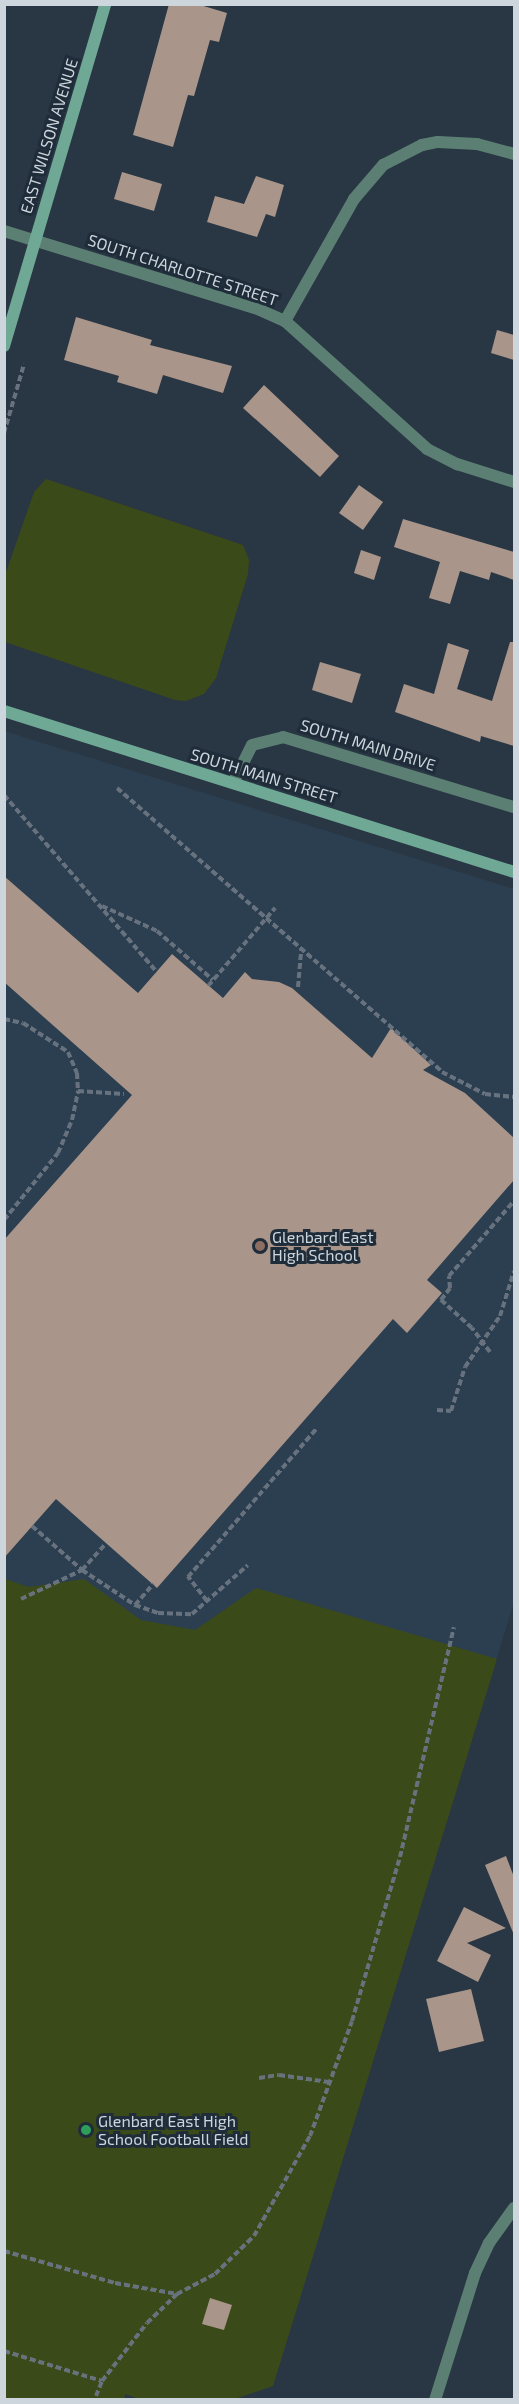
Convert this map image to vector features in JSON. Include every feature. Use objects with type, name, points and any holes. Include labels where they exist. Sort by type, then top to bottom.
[{"type":"main road","name":"EAST WILSON AVENUE","points":[[4,346],[105,4]]},
{"type":"main road","name":"SOUTH MAIN STREET","points":[[4,711],[514,872]]},
{"type":"street","points":[[285,321],[354,199],[383,165],[422,145],[438,142],[477,144],[514,154]]},
{"type":"street","name":"SOUTH CHARLOTTE STREET","points":[[4,231],[260,310],[285,321],[428,449],[457,464],[514,482]]},
{"type":"street","name":"SOUTH MAIN DRIVE","points":[[233,783],[252,745],[283,737],[514,807]]},
{"type":"street","points":[[435,2400],[475,2273],[489,2244],[514,2208]]},
{"type":"path","points":[[4,433],[24,364]]},
{"type":"path","points":[[117,788],[442,1072],[485,1094],[514,1097]]},
{"type":"path","points":[[4,795],[157,972]]},
{"type":"path","points":[[99,905],[157,931],[213,980]]},
{"type":"path","points":[[208,986],[275,908]]},
{"type":"path","points":[[298,987],[301,949]]},
{"type":"path","points":[[4,1019],[23,1023],[68,1052],[77,1073],[78,1091],[72,1120],[58,1153],[4,1220]]},
{"type":"path","points":[[78,1091],[124,1094]]},
{"type":"path","points":[[490,1352],[441,1300],[450,1288],[449,1276],[514,1201]]},
{"type":"path","points":[[437,1410],[451,1411],[465,1367],[500,1316],[514,1271]]},
{"type":"path","points":[[207,1601],[188,1577],[316,1429]]},
{"type":"path","points":[[32,1526],[82,1570],[135,1605],[177,1616],[192,1614],[248,1566]]},
{"type":"path","points":[[21,1599],[82,1570],[106,1543]]},
{"type":"path","points":[[135,1605],[153,1584]]},
{"type":"path","points":[[96,2396],[102,2381],[147,2323],[177,2294],[215,2274],[254,2236],[297,2161],[352,2020],[400,1857],[454,1627]]},
{"type":"path","points":[[259,2078],[279,2075],[329,2082]]},
{"type":"path","points":[[4,2251],[115,2283],[177,2294]]},
{"type":"path","points":[[4,2351],[102,2381]]},
{"type":"shaded area","name":"Glenbard East High School","points":[[4,731],[514,889],[514,1602],[273,2386],[232,2399],[142,2400],[125,2394],[124,2400],[5,2399]]},
{"type":"green space","points":[[46,479],[243,545],[249,560],[248,574],[216,678],[204,694],[186,701],[175,700],[5,642],[5,575],[34,492]]},
{"type":"green space","points":[[5,1579],[29,1587],[84,1579],[141,1620],[195,1630],[256,1588],[497,1659],[273,2386],[232,2400],[142,2400],[125,2394],[124,2400],[5,2399]]},
{"type":"building","points":[[169,4],[197,4],[227,13],[219,42],[210,40],[194,96],[188,95],[173,147],[133,135]]},
{"type":"building","points":[[122,172],[162,184],[154,211],[114,199]]},
{"type":"building","points":[[256,176],[284,185],[275,217],[266,214],[257,237],[207,222],[215,196],[244,204]]},
{"type":"building","points":[[76,317],[152,340],[150,345],[232,366],[223,393],[163,375],[157,394],[117,382],[119,376],[64,360]]},
{"type":"building","points":[[497,330],[514,335],[514,360],[491,353]]},
{"type":"building","points":[[264,385],[339,456],[320,477],[243,408]]},
{"type":"building","points":[[359,485],[383,502],[363,530],[339,513]]},
{"type":"building","points":[[403,519],[514,552],[514,580],[491,572],[489,580],[460,571],[450,604],[429,598],[440,562],[394,547]]},
{"type":"building","points":[[361,550],[381,557],[374,580],[354,573]]},
{"type":"building","points":[[510,642],[514,642],[514,746],[481,736],[480,742],[395,712],[404,684],[434,694],[448,643],[469,650],[457,689],[492,701]]},
{"type":"building","points":[[320,662],[361,674],[352,703],[312,690]]},
{"type":"building","name":"Glenbard East High School","points":[[4,876],[138,993],[172,954],[223,998],[245,972],[252,979],[279,982],[292,988],[372,1058],[391,1028],[431,1065],[423,1070],[465,1093],[514,1138],[514,1180],[427,1280],[442,1293],[407,1333],[393,1319],[157,1588],[56,1499],[4,1558],[4,1240],[132,1095],[4,982]]},
{"type":"building","points":[[506,1856],[514,1877],[514,1935],[485,1865]]},
{"type":"building","points":[[464,1907],[506,1928],[467,1943],[491,1955],[478,1982],[437,1961]]},
{"type":"building","points":[[471,1989],[484,2041],[439,2052],[426,1999]]},
{"type":"building","points":[[210,2298],[232,2305],[224,2330],[202,2324]]},
{"type":"place","name":"Glenbard East High School","points":[[260,1246]]},
{"type":"place","name":"Glenbard East High School Football Field","points":[[86,2130]]}]
